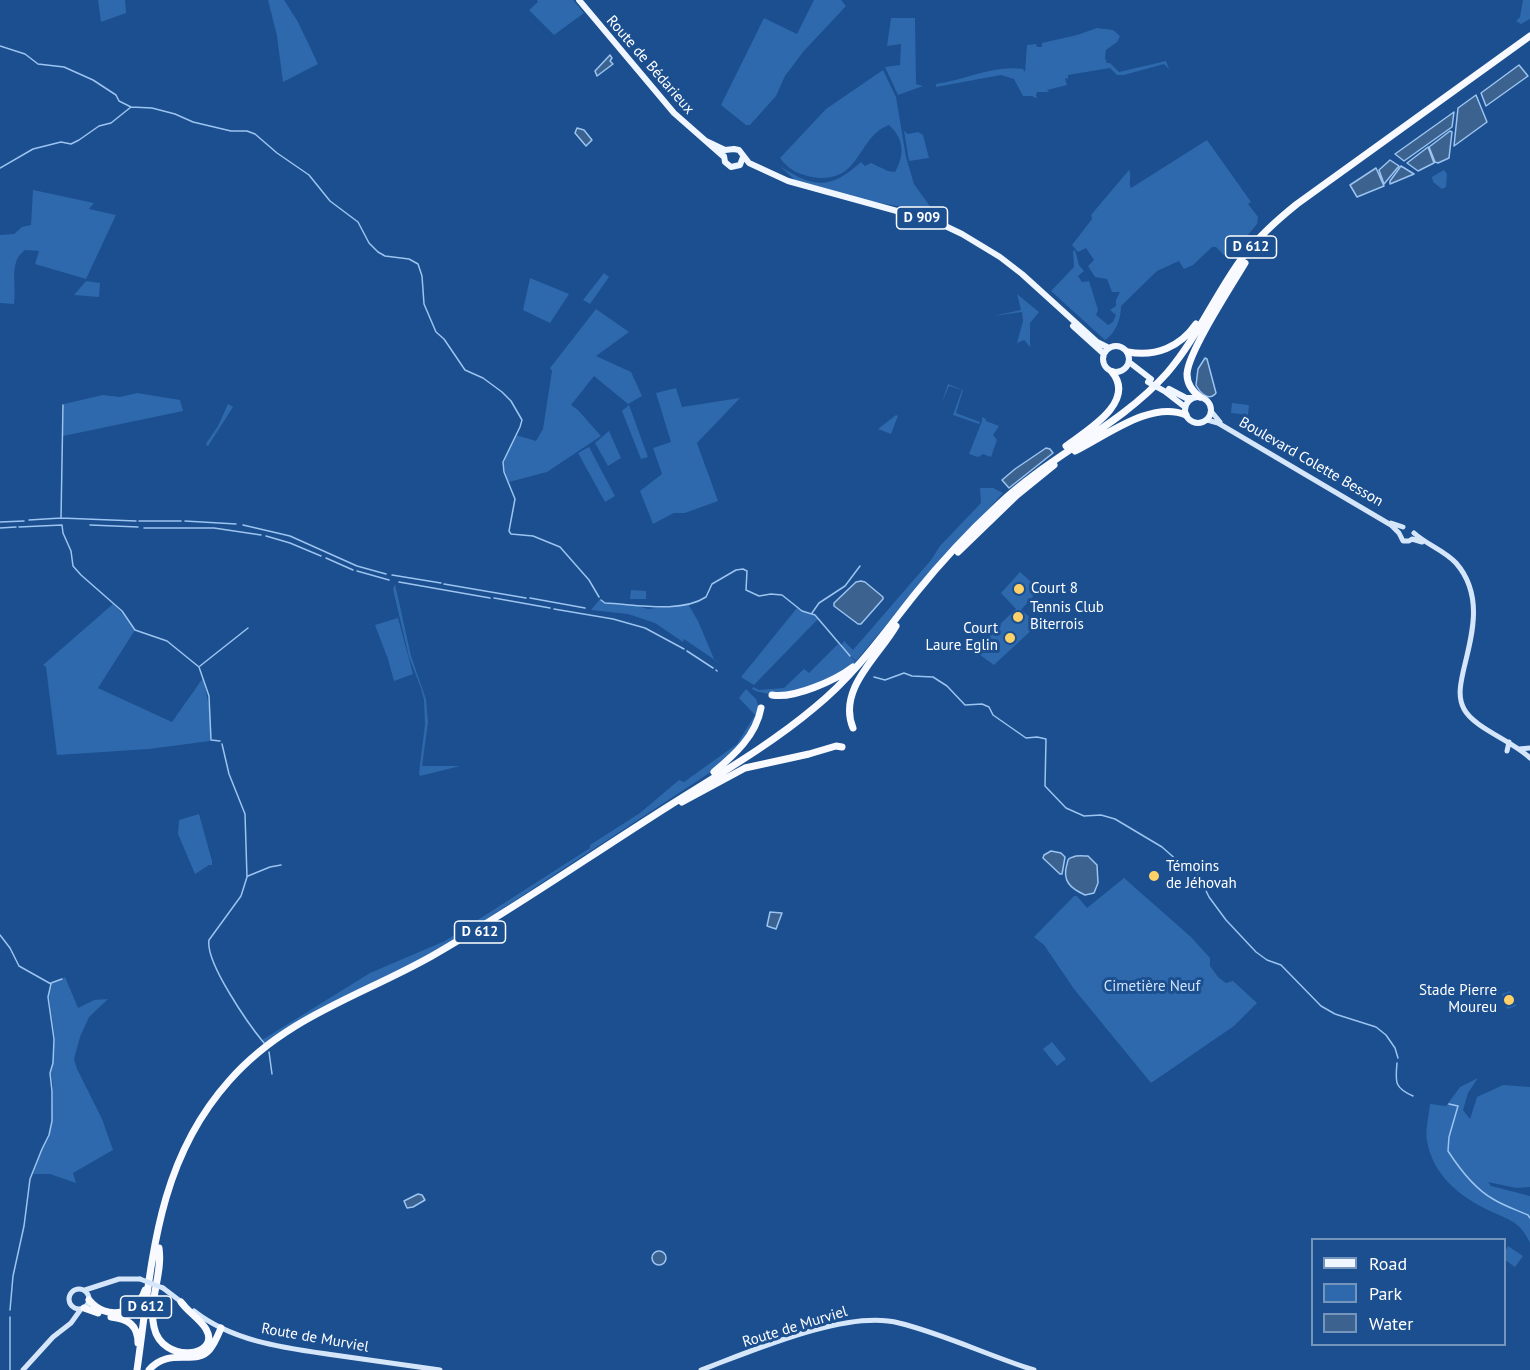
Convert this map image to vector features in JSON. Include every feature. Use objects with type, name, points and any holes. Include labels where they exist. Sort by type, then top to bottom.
[{"type":"highway","name":"D 612","points":[[157,1246],[179,1168],[193,1140],[219,1100],[260,1055],[306,1023],[418,968],[463,942],[682,802],[800,723],[842,683],[882,638],[932,574],[1012,495],[1054,459],[1121,414],[1149,391],[1183,352],[1235,268],[1257,240],[1291,209],[1530,36]]},
{"type":"highway","name":"D 612","points":[[810,714],[853,679],[940,572],[1012,495],[1136,408],[1171,374],[1195,343],[1245,263],[1266,237],[1292,214],[1530,42]]},
{"type":"highway","points":[[1128,352],[1141,354],[1156,352],[1185,338],[1201,317],[1239,256],[1257,235],[1292,204],[1333,178]]},
{"type":"highway","points":[[1200,397],[1188,380],[1190,360],[1245,263]]},
{"type":"highway","points":[[1012,495],[1025,478],[1107,414],[1114,405],[1119,391],[1119,382],[1112,372]]},
{"type":"highway","points":[[1075,451],[1144,416],[1186,411]]},
{"type":"highway","points":[[853,728],[849,712],[856,684],[896,626]]},
{"type":"highway","points":[[772,695],[791,694],[837,678],[854,666],[882,638]]},
{"type":"highway","points":[[671,804],[739,750],[751,733],[761,708]]},
{"type":"highway","name":"D 612","points":[[138,1370],[167,1190],[190,1137],[216,1096],[254,1056],[281,1034],[305,1019],[394,976],[456,942],[800,723]]},
{"type":"highway","points":[[682,802],[745,768],[836,746],[842,747]]},
{"type":"highway","points":[[89,1299],[96,1308],[112,1313],[128,1311],[136,1305],[144,1293],[157,1246]]},
{"type":"highway","points":[[157,1246],[154,1328],[157,1336],[168,1348],[179,1353],[195,1353],[205,1346],[208,1338],[207,1331],[181,1302]]},
{"type":"highway","points":[[82,1308],[126,1320],[134,1326],[138,1339],[138,1370]]},
{"type":"highway","points":[[149,1370],[165,1358],[202,1355],[210,1349],[221,1328]]},
{"type":"main road","name":"Route de Bédarieux","points":[[579,0],[674,113],[724,157]]},
{"type":"main road","name":"Route de Bédarieux","points":[[706,141],[728,150]]},
{"type":"main road","points":[[728,150],[739,150],[741,161],[734,167],[729,166],[724,157],[728,150]]},
{"type":"main road","name":"D 909","points":[[741,161],[788,181],[932,221],[962,234],[1014,268],[1097,342],[1109,348]]},
{"type":"main road","name":"D 909","points":[[1062,311],[1078,332],[1104,354]]},
{"type":"main road","points":[[1124,370],[1129,362],[1128,352],[1120,346],[1109,348],[1104,354],[1104,365],[1112,372],[1124,370],[1150,380]]},
{"type":"main road","points":[[1129,362],[1167,391],[1186,398],[1200,397],[1209,402],[1211,411],[1207,420],[1196,423],[1167,391]]},
{"type":"main road","points":[[1186,411],[1191,398]]},
{"type":"main road","name":"Boulevard Colette Besson","points":[[1211,411],[1219,421],[1227,426],[1392,523],[1403,527]]},
{"type":"main road","name":"Boulevard Colette Besson","points":[[1207,420],[1218,423],[1391,525],[1399,534]]},
{"type":"main road","points":[[1414,536],[1405,542],[1399,534],[1403,527],[1410,527],[1414,536],[1455,563],[1471,592],[1474,624],[1460,690],[1464,709],[1474,720],[1527,752]]},
{"type":"main road","points":[[1508,751],[1509,742]]},
{"type":"main road","name":"Route de Murviel","points":[[85,1290],[119,1279],[140,1280],[163,1288],[205,1320],[247,1338],[281,1347],[440,1370]]},
{"type":"main road","points":[[67,1325],[73,1316],[68,1298],[71,1292],[76,1288],[85,1290],[89,1299]]},
{"type":"main road","points":[[23,1370],[45,1344],[71,1323],[95,1288]]},
{"type":"main road","points":[[72,1306],[82,1308]]},
{"type":"main road","name":"Route de Murviel","points":[[701,1370],[782,1341],[849,1322],[874,1320],[898,1323],[1034,1370]]},
{"type":"green space","points":[[98,0],[125,0],[126,13],[101,22]]},
{"type":"green space","points":[[268,0],[284,0],[298,22],[318,64],[283,82],[277,36]]},
{"type":"green space","points":[[537,0],[573,0],[584,13],[554,35],[529,10],[538,2]]},
{"type":"green space","points":[[814,0],[841,0],[846,6],[803,52],[785,76],[776,96],[750,125],[746,125],[721,105],[764,18],[797,34]]},
{"type":"green space","points":[[1523,0],[1530,0],[1530,19],[1521,24],[1516,21],[1520,17]]},
{"type":"green space","points":[[891,18],[915,18],[916,84],[923,86],[898,95],[885,67],[900,65],[901,44],[887,46]]},
{"type":"green space","points":[[1097,28],[1113,30],[1120,36],[1117,42],[1106,50],[1105,58],[1107,63],[1119,72],[1166,61],[1169,69],[1164,64],[1124,75],[1117,75],[1110,68],[1068,75],[1068,79],[1065,78],[1067,85],[1047,90],[1049,92],[1037,92],[1037,98],[1023,96],[1014,79],[1001,75],[936,87],[936,84],[1001,69],[1023,69],[1025,72],[1027,45],[1036,44],[1037,47],[1042,47],[1042,43]]},
{"type":"green space","points":[[883,70],[896,97],[906,157],[914,184],[939,219],[927,212],[861,199],[795,180],[780,166],[803,179],[822,183],[840,177],[861,162],[865,166],[871,163],[895,172],[900,159],[901,147],[898,136],[889,125],[870,139],[850,167],[828,178],[798,173],[780,158],[826,109]]},
{"type":"green space","points":[[904,131],[908,134],[918,132],[923,135],[929,158],[909,161]]},
{"type":"green space","points":[[1207,140],[1251,202],[1248,204],[1258,217],[1257,224],[1228,259],[1216,247],[1212,247],[1193,265],[1184,269],[1179,261],[1157,271],[1121,306],[1117,325],[1105,340],[1051,291],[1074,267],[1073,251],[1075,250],[1079,265],[1084,271],[1078,276],[1082,282],[1089,281],[1098,310],[1096,315],[1108,325],[1113,322],[1116,315],[1110,310],[1116,306],[1120,292],[1112,292],[1107,279],[1095,277],[1088,266],[1094,260],[1086,248],[1078,252],[1072,245],[1092,219],[1091,215],[1129,170],[1131,188]]},
{"type":"green space","points":[[1444,170],[1447,174],[1446,187],[1442,189],[1433,182],[1432,177]]},
{"type":"green space","points":[[33,190],[94,203],[89,209],[116,215],[86,279],[35,264],[39,251],[25,250],[15,267],[14,304],[0,303],[0,235],[14,234],[22,227],[31,225]]},
{"type":"green space","points":[[604,273],[609,277],[590,304],[583,300]]},
{"type":"green space","points":[[530,278],[569,294],[550,323],[523,310]]},
{"type":"green space","points":[[86,281],[100,283],[99,297],[74,295]]},
{"type":"green space","points":[[1017,294],[1039,312],[1030,323],[1030,347],[1024,340],[1017,343],[1023,321],[1022,312],[993,316],[1021,310]]},
{"type":"green space","points":[[596,309],[629,332],[596,356],[631,372],[642,396],[628,404],[594,376],[571,405],[601,436],[547,472],[509,482],[504,463],[509,448],[516,435],[536,441],[543,429],[552,371],[550,368]]},
{"type":"green space","points":[[948,384],[963,390],[956,413],[980,422],[979,424],[953,415],[962,390],[949,386],[942,402]]},
{"type":"green space","points":[[676,388],[682,407],[740,398],[697,443],[718,501],[685,513],[674,513],[653,524],[640,491],[662,474],[653,448],[671,442],[656,393]]},
{"type":"green space","points":[[137,393],[180,400],[183,411],[63,436],[64,404],[103,395],[120,397]]},
{"type":"green space","points":[[1232,403],[1249,405],[1248,415],[1231,413]]},
{"type":"green space","points":[[228,404],[233,407],[208,446],[206,445],[218,426]]},
{"type":"green space","points":[[629,405],[648,457],[641,459],[622,411]]},
{"type":"green space","points":[[896,415],[898,416],[891,434],[878,429]]},
{"type":"green space","points":[[982,417],[999,426],[993,435],[997,440],[991,457],[983,454],[978,457],[969,454]]},
{"type":"green space","points":[[609,431],[621,458],[608,466],[595,443]]},
{"type":"green space","points":[[589,447],[615,496],[605,502],[578,453]]},
{"type":"green space","points":[[980,488],[993,488],[1003,493],[921,583],[856,661],[841,646],[844,641],[853,650],[931,560],[940,546],[981,503]]},
{"type":"green space","name":"Tennis Club Biterrois","points":[[1020,572],[1039,589],[1021,610],[1038,624],[994,665],[973,650],[1016,609],[1001,593]]},
{"type":"green space","points":[[395,584],[411,656],[426,699],[428,722],[422,766],[460,766],[420,776],[425,725],[424,700],[409,657],[393,589]]},
{"type":"green space","points":[[631,590],[646,591],[646,599],[630,599]]},
{"type":"green space","points":[[600,599],[605,603],[634,605],[648,609],[688,604],[714,659],[722,665],[684,639],[683,642],[655,623],[628,614],[591,610]]},
{"type":"green space","points":[[113,604],[135,630],[98,688],[172,722],[203,678],[210,711],[210,741],[149,749],[57,755],[46,667],[43,665]]},
{"type":"green space","points":[[797,608],[818,619],[754,685],[741,677]]},
{"type":"green space","points":[[398,618],[413,674],[394,681],[375,625]]},
{"type":"green space","points":[[838,644],[856,662],[835,676],[791,692],[763,693],[752,689],[753,687],[759,690],[784,688],[804,669],[809,673]]},
{"type":"green space","points":[[746,689],[756,699],[760,711],[742,745],[711,772],[447,945],[265,1044],[262,1040],[370,973],[445,941],[590,848],[590,845],[640,813],[679,780],[684,782],[737,744],[755,715],[739,698]]},
{"type":"green space","points":[[199,814],[212,865],[195,874],[178,834],[179,820]]},
{"type":"green space","name":"Cimetière Neuf","points":[[1124,878],[1191,937],[1210,958],[1210,966],[1218,977],[1226,983],[1233,981],[1257,1003],[1234,1026],[1151,1083],[1074,989],[1044,945],[1034,937],[1074,896],[1077,896],[1087,908]]},
{"type":"green space","points":[[65,977],[78,1008],[94,1000],[108,999],[89,1017],[74,1059],[102,1119],[113,1150],[73,1173],[76,1183],[50,1174],[33,1174],[49,1137],[52,1119],[51,1073],[55,1038],[49,996],[51,983]]},
{"type":"green space","name":"Stade Pierre Moureu","points":[[1510,991],[1516,1006],[1507,1009],[1502,994]]},
{"type":"green space","points":[[1052,1042],[1066,1059],[1057,1066],[1043,1049]]},
{"type":"green space","points":[[1478,1078],[1468,1093],[1463,1110],[1470,1119],[1477,1097],[1503,1085],[1530,1087],[1530,1187],[1516,1188],[1488,1182],[1491,1186],[1530,1196],[1530,1243],[1522,1230],[1513,1222],[1467,1198],[1449,1183],[1441,1174],[1430,1153],[1426,1132],[1430,1104],[1446,1106],[1460,1087]]},
{"type":"green space","points":[[1508,1246],[1523,1256],[1515,1267],[1506,1261]]},
{"type":"water","points":[[610,55],[612,58],[610,61],[613,64],[597,76],[595,71]]},
{"type":"water","points":[[1519,65],[1528,76],[1486,106],[1481,93]]},
{"type":"water","points":[[1476,95],[1487,122],[1454,146],[1458,108]]},
{"type":"water","points":[[1454,112],[1452,127],[1404,161],[1395,154]]},
{"type":"water","points":[[577,128],[584,130],[592,140],[586,146],[575,133]]},
{"type":"water","points":[[1450,131],[1452,132],[1449,158],[1435,162],[1429,147]]},
{"type":"water","points":[[1428,147],[1434,163],[1418,171],[1407,163]]},
{"type":"water","points":[[1390,160],[1399,166],[1384,184],[1379,170]]},
{"type":"water","points":[[1401,166],[1414,174],[1390,184],[1390,181]]},
{"type":"water","points":[[1376,168],[1384,186],[1357,197],[1350,185]]},
{"type":"water","points":[[1205,358],[1216,393],[1210,397],[1202,393],[1196,385],[1198,369]]},
{"type":"water","points":[[1046,448],[1053,453],[1009,488],[1002,480]]},
{"type":"water","points":[[861,581],[883,599],[861,624],[858,624],[834,606],[834,603],[856,582]]},
{"type":"water","points":[[1051,851],[1061,853],[1065,857],[1062,874],[1043,858]]},
{"type":"water","points":[[1088,856],[1097,865],[1098,883],[1094,893],[1085,895],[1068,883],[1066,870],[1070,858]]},
{"type":"water","points":[[770,912],[782,913],[776,929],[767,926]]},
{"type":"water","points":[[418,1194],[422,1195],[425,1200],[407,1208],[404,1201]]},
{"type":"water","points":[[656,1251],[662,1251],[666,1258],[662,1265],[656,1265],[652,1261],[652,1255]]},
{"type":"waterway","points":[[0,46],[25,54],[38,64],[64,67],[93,80],[116,95],[119,101],[131,107],[152,108],[193,122],[255,134],[277,153],[309,175],[330,201],[358,222],[369,243],[378,252],[385,256],[409,259],[418,264],[422,276],[424,304],[436,332],[444,339],[465,370],[483,378],[502,392],[511,401],[522,420],[503,462],[504,472],[515,499],[509,531],[511,534],[533,536],[560,547],[589,580],[599,597]]},
{"type":"waterway","points":[[0,168],[33,149],[61,142],[71,144],[99,126],[111,123],[131,107]]},
{"type":"waterway","points":[[61,518],[63,405]]},
{"type":"waterway","points":[[29,520],[61,518],[136,521]]},
{"type":"waterway","points":[[0,522],[24,521]]},
{"type":"waterway","points":[[139,521],[181,521]]},
{"type":"waterway","points":[[185,521],[236,524]]},
{"type":"waterway","points":[[19,527],[62,525],[71,551],[73,566],[81,575],[122,611],[135,630],[167,641],[199,667],[209,696],[211,740],[220,741]]},
{"type":"waterway","points":[[90,525],[138,527]]},
{"type":"waterway","points":[[243,525],[290,536],[357,566],[386,574]]},
{"type":"waterway","points":[[0,528],[16,527]]},
{"type":"waterway","points":[[144,528],[214,528],[261,535]]},
{"type":"waterway","points":[[266,536],[321,556]]},
{"type":"waterway","points":[[326,558],[353,570]]},
{"type":"waterway","points":[[812,613],[819,603],[845,586],[860,566]]},
{"type":"waterway","points":[[601,600],[605,603],[643,606],[683,605],[706,597],[712,584],[736,570],[743,569],[747,571],[746,590],[759,596],[782,595],[802,611],[815,615],[850,656]]},
{"type":"waterway","points":[[357,571],[389,580]]},
{"type":"waterway","points":[[392,575],[441,583]]},
{"type":"waterway","points":[[399,582],[490,598]]},
{"type":"waterway","points":[[444,584],[526,598]]},
{"type":"waterway","points":[[494,598],[550,608]]},
{"type":"waterway","points":[[530,598],[585,608]]},
{"type":"waterway","points":[[554,609],[613,619],[645,628],[684,649]]},
{"type":"waterway","points":[[200,666],[248,628]]},
{"type":"waterway","points":[[687,651],[713,668]]},
{"type":"waterway","points":[[874,677],[885,680],[904,673],[912,676],[933,677],[947,686],[965,705],[982,704],[989,707],[993,715],[1026,738],[1046,739],[1045,786],[1066,808],[1084,816],[1101,815],[1115,819],[1162,847],[1179,862],[1195,868],[1209,897],[1226,920],[1256,952],[1267,960],[1281,965],[1321,1006],[1335,1014],[1376,1027],[1386,1035],[1395,1048],[1398,1058]]},
{"type":"waterway","points":[[222,744],[229,774],[245,814],[247,877],[241,896],[209,940],[210,950],[229,993],[264,1043]]},
{"type":"waterway","points":[[248,876],[281,865]]},
{"type":"waterway","points":[[0,935],[19,966],[51,984],[48,997],[54,1039],[53,1063],[50,1073],[52,1121],[49,1135],[30,1179],[24,1226],[13,1276],[10,1310]]},
{"type":"waterway","points":[[51,983],[62,979]]},
{"type":"waterway","points":[[269,1052],[272,1074]]},
{"type":"waterway","points":[[1397,1063],[1398,1084],[1413,1096]]},
{"type":"waterway","points":[[1449,1104],[1458,1106],[1449,1137],[1448,1151],[1452,1158],[1486,1195],[1530,1218]]},
{"type":"waterway","points":[[10,1317],[10,1370]]},
{"type":"place","name":"Court 8","points":[[1019,589]]},
{"type":"place","name":"Tennis Club Biterrois","points":[[1018,617]]},
{"type":"place","name":"Court Laure Eglin","points":[[1010,638]]},
{"type":"place","name":"Témoins de Jéhovah","points":[[1154,876]]},
{"type":"place","name":"Stade Pierre Moureu","points":[[1509,1000]]}]
